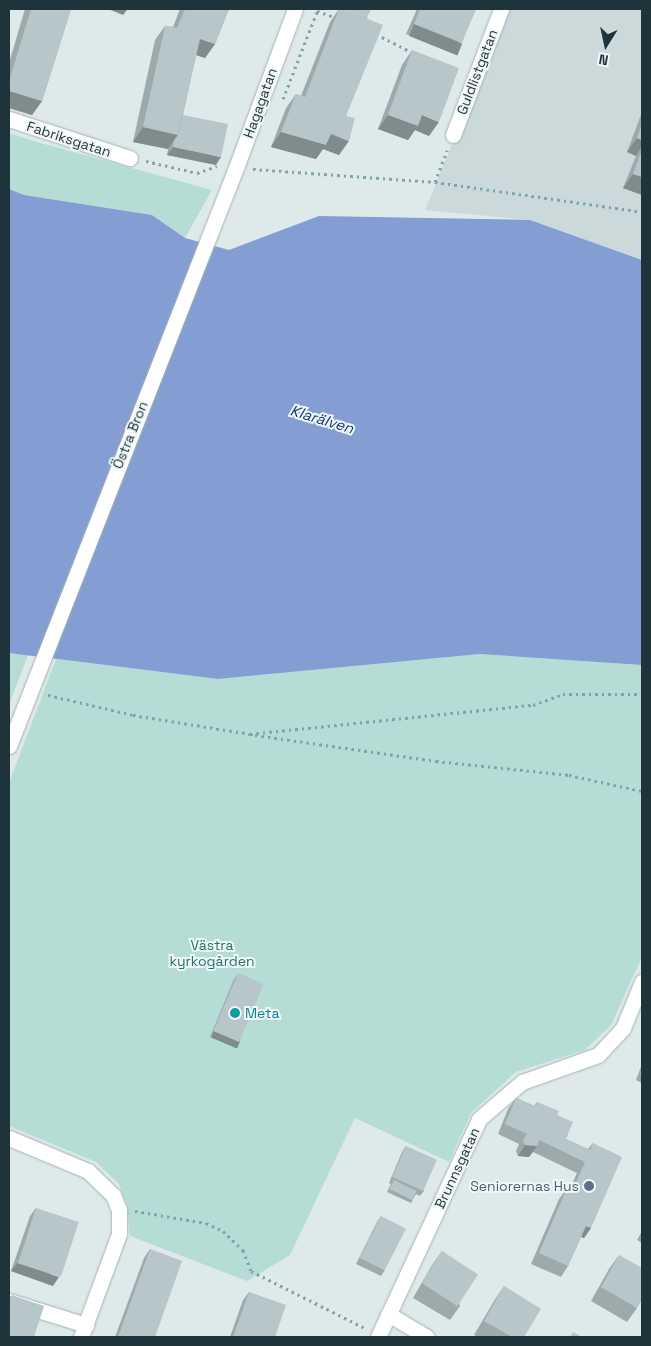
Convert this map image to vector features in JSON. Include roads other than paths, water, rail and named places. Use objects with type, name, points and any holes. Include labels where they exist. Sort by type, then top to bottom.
[{"type":"street","name":"Hagagatan","points":[[225,197],[295,9]]},
{"type":"street","name":"Guldlistgatan","points":[[453,135],[501,9]]},
{"type":"street","name":"Fabriksgatan","points":[[9,119],[130,158]]},
{"type":"street","name":"Östra Bron","points":[[9,746],[29,690],[225,197]]},
{"type":"street","name":"Brunnsgatan","points":[[379,1336],[479,1120],[522,1082],[598,1055],[623,1028],[642,982]]},
{"type":"street","points":[[9,1138],[88,1171],[113,1195],[119,1210],[119,1234],[83,1331],[9,1301]]},
{"type":"street","points":[[388,1314],[427,1337]]},
{"type":"water","name":"Klarälven","points":[[9,189],[24,195],[152,215],[185,238],[229,250],[319,216],[530,220],[642,260],[642,665],[480,654],[218,679],[9,653]]},
{"type":"place","name":"Meta","points":[[235,1013]]},
{"type":"place","name":"Seniorernas Hus","points":[[589,1186]]},
{"type":"park label","name":"Västra kyrkogården","points":[[212,954]]}]
